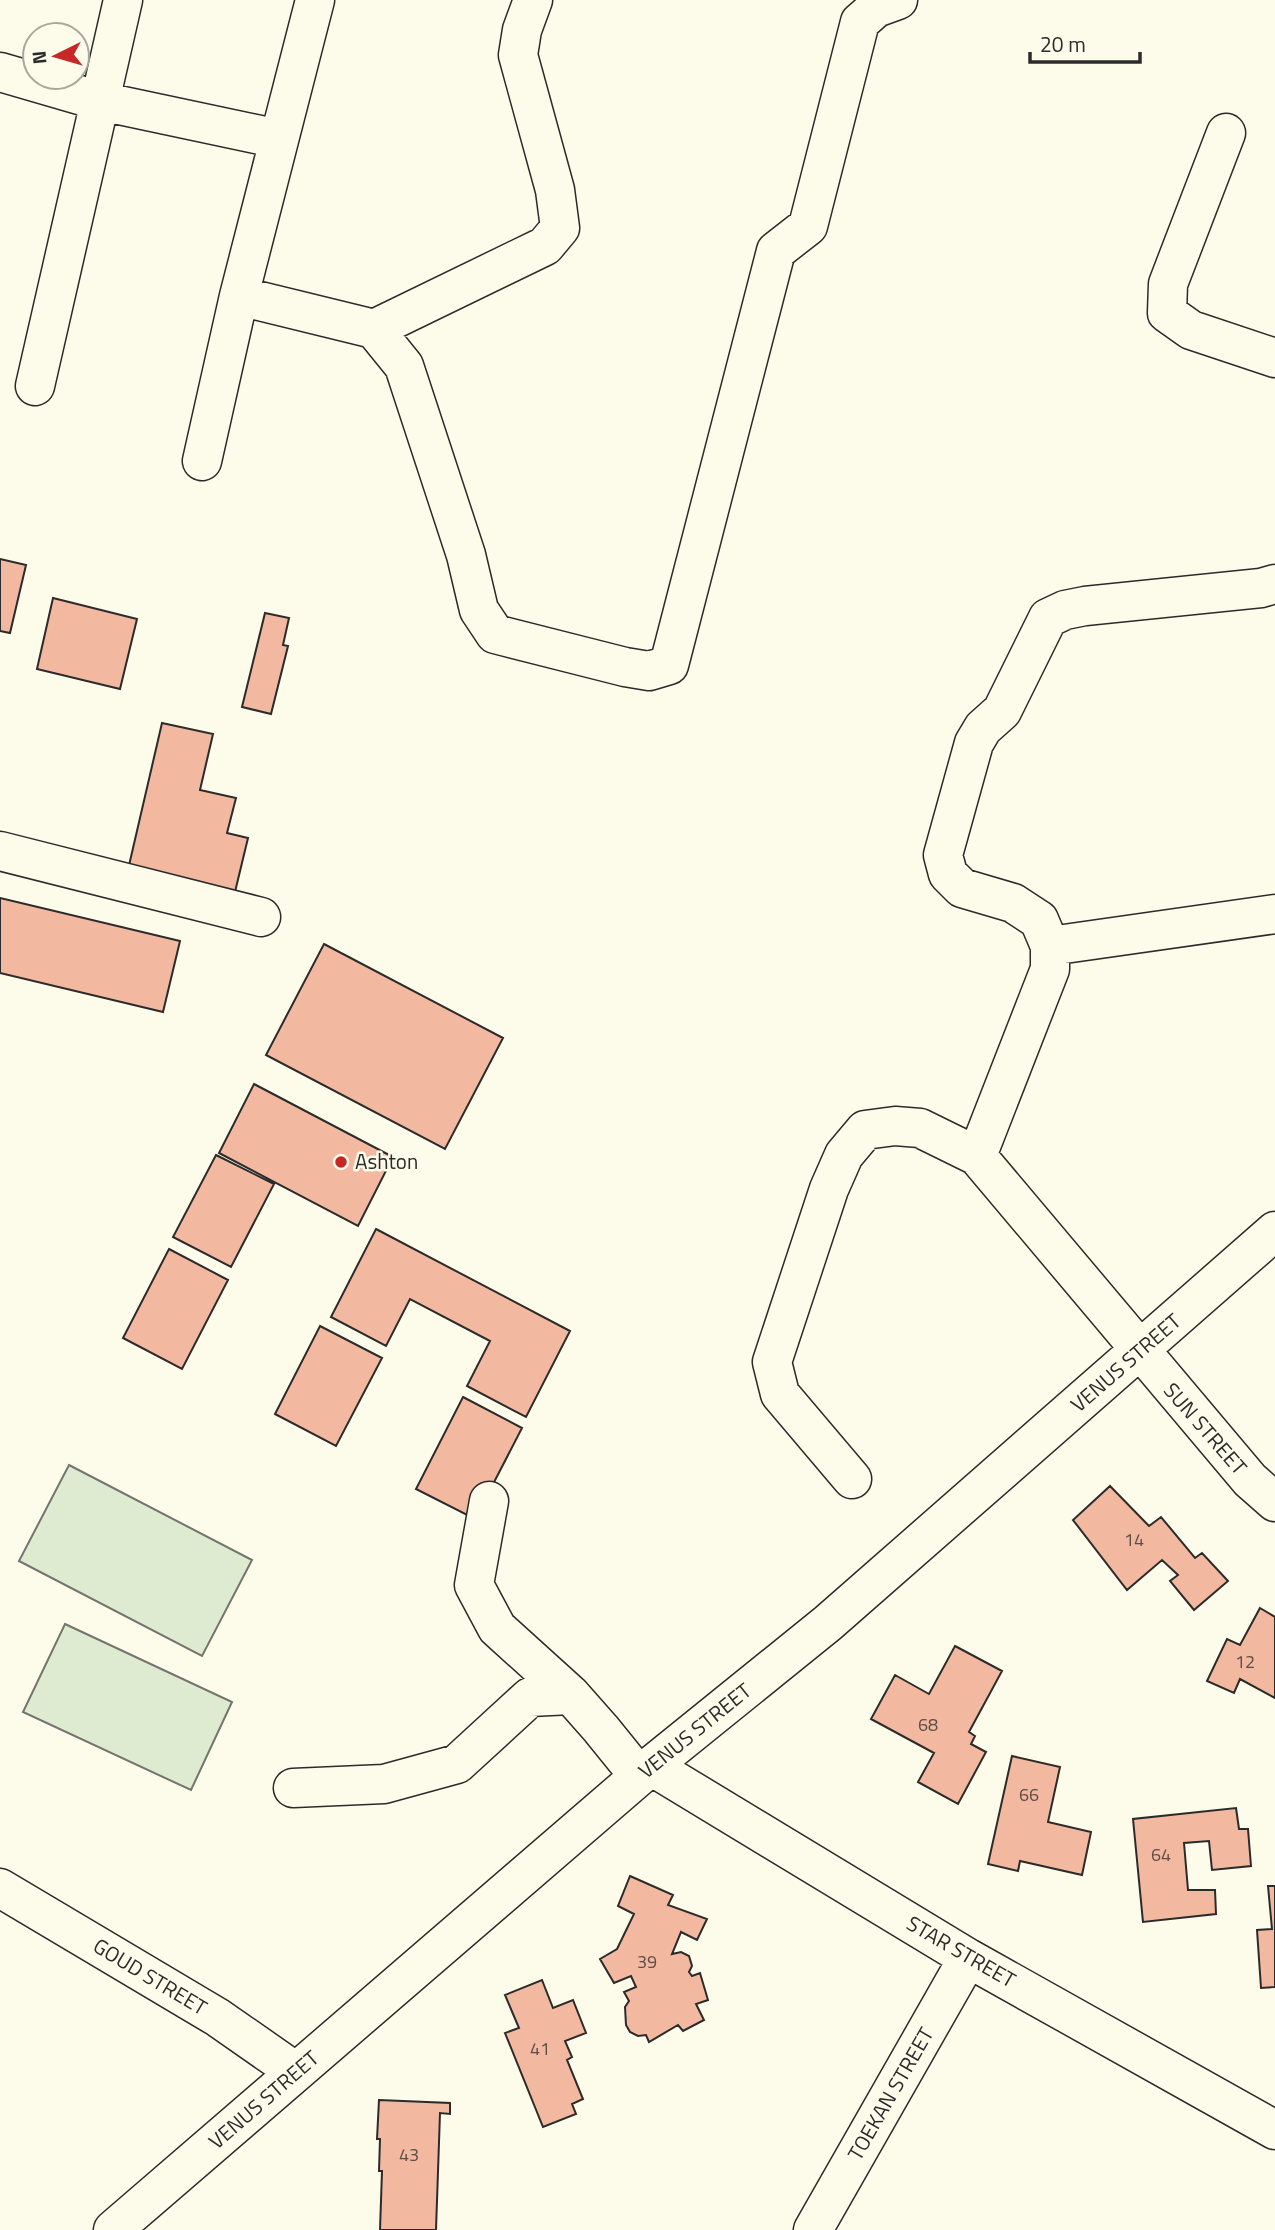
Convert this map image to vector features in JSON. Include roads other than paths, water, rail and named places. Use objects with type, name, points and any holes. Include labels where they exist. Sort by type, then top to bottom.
[{"type":"street","points":[[35,386],[123,0]]},
{"type":"street","points":[[202,461],[239,296],[315,0]]},
{"type":"street","points":[[374,329],[545,246],[560,228],[555,190],[518,55],[522,30],[533,0]]},
{"type":"street","points":[[239,296],[374,329],[404,366],[466,555],[478,610],[495,634],[625,667],[649,671],[669,665],[776,251],[808,226],[860,22],[874,3]]},
{"type":"street","points":[[0,72],[100,102],[279,139]]},
{"type":"street","points":[[1226,133],[1168,284],[1167,313],[1191,330],[1275,358]]},
{"type":"street","points":[[852,1479],[780,1394],[772,1362],[829,1189],[844,1155],[865,1130],[895,1126],[920,1128],[976,1156],[1050,969],[1050,946],[1039,920],[1013,904],[962,888],[948,874],[943,855],[974,743],[983,728],[1002,711],[1048,618],[1065,610],[1085,606],[1261,588],[1275,584]]},
{"type":"street","points":[[0,851],[261,917]]},
{"type":"street","points":[[1050,946],[1275,914]]},
{"type":"street","name":"SUN STREET","points":[[976,1156],[1250,1480],[1275,1503]]},
{"type":"street","name":"VENUS STREET","points":[[113,2230],[645,1771],[828,1623],[1275,1231]]},
{"type":"street","name":"STAR STREET","points":[[489,1501],[474,1585],[497,1628],[571,1695],[601,1729],[645,1771],[968,1958],[1275,2130]]},
{"type":"street","points":[[293,1788],[384,1784],[457,1764],[530,1696],[571,1695]]},
{"type":"street","name":"GOUD STREET","points":[[0,1888],[217,2017],[296,2071]]},
{"type":"street","name":"TOEKAN STREET","points":[[813,2230],[968,1958]]},
{"type":"place","name":"Ashton","points":[[341,1162]]}]
